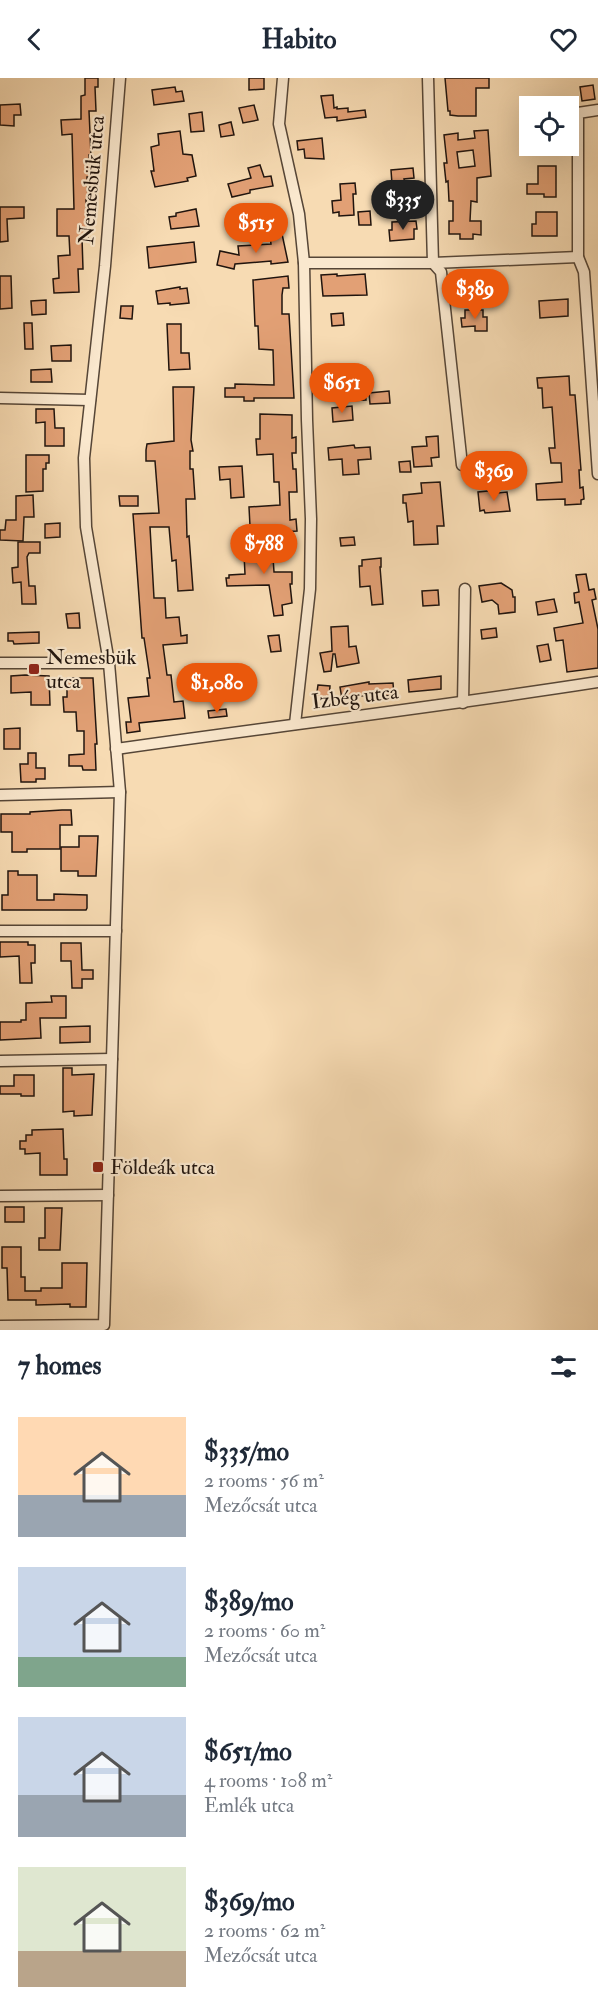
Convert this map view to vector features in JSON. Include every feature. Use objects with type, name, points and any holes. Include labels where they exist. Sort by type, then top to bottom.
[{"type":"street","name":"Nemesbük utca","points":[[0,1326],[104,1325],[120,792],[110,663],[86,527],[84,458],[105,266],[120,78]]},
{"type":"street","points":[[283,78],[279,124],[299,214],[304,263],[311,542],[310,589],[295,724]]},
{"type":"street","points":[[428,78],[433,263],[441,272],[462,465]]},
{"type":"street","points":[[598,110],[578,113],[578,257],[584,272],[598,474]]},
{"type":"street","points":[[304,263],[433,263],[578,257]]},
{"type":"street","points":[[0,398],[90,400]]},
{"type":"street","points":[[463,703],[465,588]]},
{"type":"street","points":[[0,663],[110,663]]},
{"type":"street","name":"Izbég utca","points":[[116,749],[463,703],[598,682]]},
{"type":"street","points":[[0,795],[120,792]]},
{"type":"street","points":[[0,931],[116,931]]},
{"type":"street","points":[[0,1061],[112,1059]]},
{"type":"street","points":[[0,1196],[108,1195]]},
{"type":"building","points":[[85,78],[98,78],[98,87],[95,87],[96,111],[89,111],[91,155],[89,155],[90,177],[87,177],[88,200],[86,200],[88,238],[82,238],[83,269],[78,269],[79,292],[54,293],[53,279],[59,278],[58,256],[70,255],[69,236],[57,236],[57,209],[74,209],[72,134],[62,135],[61,120],[81,119],[81,96],[85,95]]},
{"type":"building","points":[[249,78],[264,78],[264,89],[249,90]]},
{"type":"building","points":[[445,78],[489,78],[489,88],[476,88],[476,116],[450,115]]},
{"type":"building","points":[[593,85],[595,99],[582,101],[580,87]]},
{"type":"building","points":[[175,87],[176,92],[182,91],[184,101],[154,105],[152,90]]},
{"type":"building","points":[[333,95],[334,108],[348,108],[348,112],[365,110],[366,117],[337,121],[337,117],[325,118],[321,96]]},
{"type":"building","points":[[20,104],[21,115],[14,115],[14,126],[0,125],[0,105]]},
{"type":"building","points":[[254,105],[258,120],[243,123],[239,108]]},
{"type":"building","points":[[202,112],[204,131],[191,132],[189,114]]},
{"type":"building","points":[[231,122],[234,135],[221,137],[219,125]]},
{"type":"building","points":[[488,130],[491,176],[477,178],[477,202],[471,201],[470,221],[481,221],[481,235],[473,234],[473,239],[460,239],[460,234],[449,234],[449,221],[453,221],[453,201],[449,201],[448,181],[446,182],[444,163],[447,163],[444,135],[458,133],[458,140],[475,138],[474,131]],"holes":[[[473,150],[475,166],[459,168],[457,152]]]},
{"type":"building","points":[[180,131],[183,154],[192,155],[196,176],[187,178],[188,181],[155,187],[151,171],[154,171],[151,147],[159,145],[158,134]]},
{"type":"building","points":[[322,138],[324,159],[305,158],[304,149],[298,150],[297,141]]},
{"type":"building","points":[[260,165],[264,177],[271,176],[273,186],[250,190],[250,193],[232,197],[228,184],[251,178],[248,168]]},
{"type":"building","points":[[538,166],[556,166],[556,197],[527,194],[527,184],[538,184]]},
{"type":"building","points":[[413,168],[414,178],[404,179],[405,183],[392,184],[391,170]]},
{"type":"building","points":[[355,183],[354,215],[339,216],[339,212],[333,213],[332,201],[341,200],[340,184]]},
{"type":"building","points":[[272,205],[276,219],[257,223],[254,209]]},
{"type":"building","points":[[0,207],[24,207],[24,218],[7,219],[8,241],[0,242]]},
{"type":"building","points":[[196,209],[199,226],[171,229],[169,217],[176,216],[176,213]]},
{"type":"building","points":[[370,211],[371,225],[359,225],[358,212]]},
{"type":"building","points":[[536,212],[557,212],[557,236],[532,236],[532,224],[536,224]]},
{"type":"building","points":[[416,221],[417,229],[414,229],[414,239],[390,241],[389,230],[392,230],[392,222]]},
{"type":"building","points":[[282,234],[288,262],[235,264],[234,269],[217,265],[220,251],[239,255],[238,246],[271,244],[270,236]]},
{"type":"building","points":[[194,242],[196,262],[149,268],[147,247]]},
{"type":"building","points":[[337,274],[337,276],[365,274],[367,295],[323,296],[321,275]]},
{"type":"building","points":[[452,274],[463,274],[465,294],[455,295]]},
{"type":"building","points":[[0,276],[11,276],[12,308],[0,309]]},
{"type":"building","points":[[288,276],[289,288],[283,288],[282,314],[289,314],[294,398],[254,398],[254,401],[244,401],[244,397],[225,397],[225,388],[235,388],[235,384],[274,385],[273,350],[259,349],[258,326],[255,326],[253,280]]},
{"type":"building","points":[[180,287],[180,289],[187,288],[189,303],[158,304],[156,291]]},
{"type":"building","points":[[568,299],[568,316],[540,318],[539,301]]},
{"type":"building","points":[[46,300],[46,314],[32,315],[31,301]]},
{"type":"building","points":[[121,306],[133,306],[132,319],[120,318]]},
{"type":"building","points":[[465,310],[483,310],[483,317],[487,317],[487,331],[475,331],[475,326],[462,327],[461,318],[465,318]]},
{"type":"building","points":[[343,313],[344,325],[332,326],[331,314]]},
{"type":"building","points":[[24,323],[32,323],[33,349],[25,349]]},
{"type":"building","points":[[167,324],[181,324],[181,353],[189,353],[190,369],[169,370]]},
{"type":"building","points":[[71,345],[71,361],[52,361],[51,346]]},
{"type":"building","points":[[51,369],[52,382],[31,382],[31,370]]},
{"type":"building","points":[[569,376],[570,395],[575,395],[581,470],[579,470],[580,488],[583,487],[584,499],[581,500],[581,504],[565,505],[565,499],[537,500],[536,484],[562,482],[561,463],[551,463],[549,448],[555,448],[552,407],[543,408],[542,388],[538,388],[537,378]]},
{"type":"building","points":[[173,387],[194,387],[191,440],[193,451],[190,451],[190,469],[193,469],[195,499],[186,499],[187,537],[189,536],[193,590],[178,591],[176,560],[172,561],[169,527],[150,527],[154,598],[165,598],[166,618],[179,617],[181,636],[187,635],[187,643],[163,645],[167,675],[171,675],[174,702],[183,701],[185,718],[139,723],[140,731],[127,733],[126,722],[131,722],[128,698],[149,696],[147,678],[150,678],[144,638],[142,638],[133,514],[159,513],[155,461],[146,461],[146,450],[147,444],[174,441]]},
{"type":"building","points":[[365,389],[366,400],[345,401],[344,390]]},
{"type":"building","points":[[389,391],[390,403],[370,404],[369,393]]},
{"type":"building","points":[[352,406],[353,420],[333,422],[332,408]]},
{"type":"building","points":[[36,409],[54,409],[55,428],[64,428],[64,446],[45,446],[45,422],[36,423]]},
{"type":"building","points":[[260,414],[292,415],[292,438],[296,437],[296,453],[292,453],[293,469],[296,469],[297,492],[289,492],[290,520],[296,519],[297,531],[266,533],[266,525],[250,526],[249,507],[280,505],[279,482],[274,482],[273,454],[257,455],[256,439],[260,439]]},
{"type":"building","points":[[438,436],[439,457],[431,458],[432,466],[414,467],[412,447],[427,446],[426,437]]},
{"type":"building","points":[[354,445],[355,448],[370,447],[371,459],[358,460],[359,474],[343,475],[342,459],[329,460],[328,448]]},
{"type":"building","points":[[26,455],[49,455],[49,463],[46,463],[46,469],[43,469],[43,491],[26,492]]},
{"type":"building","points":[[410,461],[411,472],[400,472],[399,462]]},
{"type":"building","points":[[242,466],[244,497],[231,498],[230,479],[220,480],[219,467]]},
{"type":"building","points":[[440,482],[444,526],[437,526],[438,544],[414,545],[413,521],[408,522],[403,495],[422,493],[421,483]]},
{"type":"building","points":[[498,490],[498,493],[507,492],[510,511],[485,513],[484,510],[480,511],[478,492]]},
{"type":"building","points":[[33,495],[34,517],[24,517],[23,541],[0,540],[0,530],[5,530],[6,520],[16,520],[16,496]]},
{"type":"building","points":[[119,496],[138,496],[138,506],[120,506]]},
{"type":"building","points":[[60,523],[60,537],[45,538],[45,524]]},
{"type":"building","points":[[354,537],[355,545],[341,546],[340,538]]},
{"type":"building","points":[[18,542],[40,542],[40,553],[29,553],[27,557],[29,586],[35,586],[36,604],[22,604],[21,582],[13,583],[12,568],[18,567]]},
{"type":"building","points":[[272,543],[274,572],[292,572],[292,584],[290,584],[292,603],[282,605],[283,615],[274,616],[269,585],[227,586],[226,578],[229,578],[229,575],[245,574],[244,554],[239,554],[239,545]]},
{"type":"building","points":[[381,558],[383,604],[372,605],[370,586],[360,587],[359,566],[362,566],[362,560]]},
{"type":"building","points":[[586,574],[589,590],[594,589],[596,599],[592,600],[598,629],[598,668],[567,672],[563,640],[556,641],[554,628],[583,623],[579,602],[575,603],[574,593],[579,592],[576,575]]},
{"type":"building","points":[[501,583],[512,590],[513,597],[515,597],[515,612],[499,614],[498,605],[492,600],[482,602],[479,586]]},
{"type":"building","points":[[438,590],[439,605],[423,606],[422,591]]},
{"type":"building","points":[[554,599],[557,612],[538,615],[536,602]]},
{"type":"building","points":[[79,613],[80,628],[68,628],[66,614]]},
{"type":"building","points":[[348,626],[349,647],[356,646],[359,663],[337,667],[335,654],[333,654],[331,671],[324,672],[320,653],[332,651],[331,627]]},
{"type":"building","points":[[496,628],[497,637],[482,639],[481,630]]},
{"type":"building","points":[[39,632],[39,643],[14,644],[13,641],[8,641],[8,633]]},
{"type":"building","points":[[279,635],[281,651],[271,652],[268,636]]},
{"type":"building","points":[[548,644],[551,660],[540,662],[537,646]]},
{"type":"building","points":[[11,676],[49,676],[50,705],[31,705],[31,692],[11,693]]},
{"type":"building","points":[[441,676],[441,689],[409,692],[408,680]]},
{"type":"building","points":[[67,678],[93,678],[97,744],[95,744],[96,770],[83,770],[82,766],[69,766],[69,755],[84,754],[84,731],[77,731],[76,712],[64,712],[63,697],[67,697]]},
{"type":"building","points":[[369,682],[369,684],[393,683],[394,695],[382,696],[381,693],[342,699],[340,687]]},
{"type":"building","points":[[318,685],[330,686],[329,700],[316,699]]},
{"type":"building","points":[[226,709],[227,716],[209,718],[208,711]]},
{"type":"building","points":[[20,728],[20,749],[4,749],[4,729]]},
{"type":"building","points":[[28,753],[36,753],[36,768],[45,768],[45,779],[36,779],[36,782],[21,782],[20,764],[28,764]]},
{"type":"building","points":[[71,810],[72,825],[60,825],[60,849],[27,849],[27,852],[12,852],[12,832],[1,832],[1,814]]},
{"type":"building","points":[[79,836],[98,836],[96,876],[78,876],[78,871],[61,871],[61,847],[79,847]]},
{"type":"building","points":[[8,871],[18,871],[18,875],[37,875],[37,900],[54,900],[54,894],[87,895],[87,908],[86,910],[2,910],[2,895],[8,895]]},
{"type":"building","points":[[0,942],[28,942],[28,945],[35,945],[35,963],[31,963],[32,983],[20,983],[19,956],[0,957]]},
{"type":"building","points":[[61,943],[81,943],[82,970],[93,970],[93,979],[82,979],[82,988],[72,988],[71,961],[61,961]]},
{"type":"building","points":[[51,996],[66,996],[66,1018],[40,1018],[41,1038],[0,1040],[0,1022],[26,1020],[26,1003],[52,1002]]},
{"type":"building","points":[[90,1026],[90,1042],[60,1043],[60,1027]]},
{"type":"building","points":[[63,1068],[72,1068],[72,1075],[94,1074],[92,1115],[74,1116],[74,1111],[63,1112]]},
{"type":"building","points":[[14,1075],[34,1075],[34,1096],[0,1094],[0,1086],[14,1086]]},
{"type":"building","points":[[63,1129],[67,1175],[40,1175],[40,1153],[25,1154],[25,1149],[20,1149],[20,1141],[26,1141],[26,1135],[32,1135],[32,1130]]},
{"type":"building","points":[[5,1207],[24,1207],[24,1222],[5,1222]]},
{"type":"building","points":[[45,1208],[62,1208],[60,1250],[39,1250],[39,1238],[45,1238]]},
{"type":"building","points":[[2,1247],[21,1247],[21,1277],[25,1277],[25,1291],[62,1288],[62,1263],[87,1263],[86,1307],[70,1307],[70,1304],[36,1305],[36,1300],[8,1300],[7,1268],[2,1268]]},
{"type":"place","name":"Nemesbük utca","points":[[34,669]]},
{"type":"place","name":"Földeák utca","points":[[98,1167]]}]
